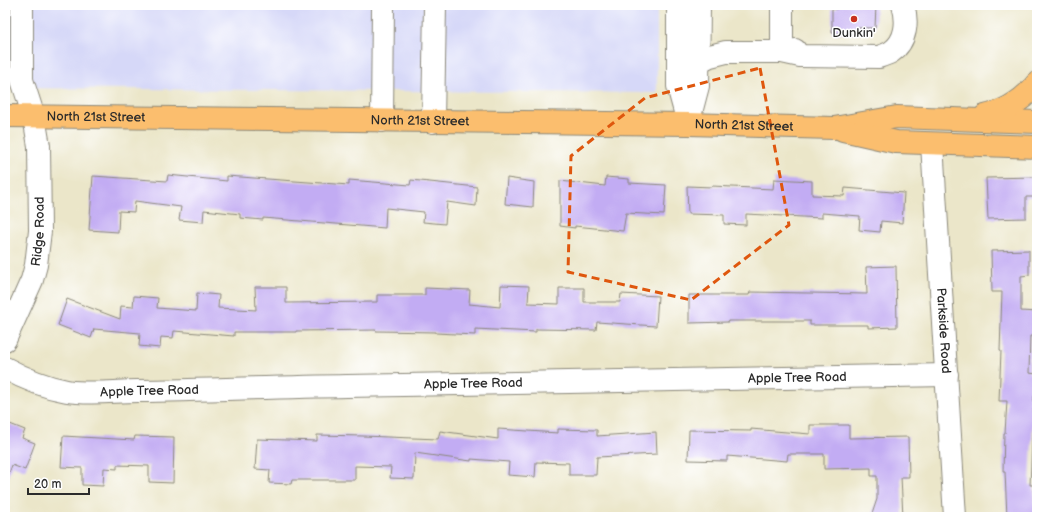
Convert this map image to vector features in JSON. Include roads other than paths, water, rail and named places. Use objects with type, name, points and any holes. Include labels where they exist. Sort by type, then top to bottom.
[{"type":"main road","points":[[973,120],[998,113],[1016,104],[1037,84]]},
{"type":"main road","name":"North 21st Street","points":[[5,116],[688,124],[834,128],[896,142],[1037,147]]},
{"type":"main road","name":"North 21st Street","points":[[834,128],[897,117],[1037,122]]},
{"type":"street","name":"Ridge Road","points":[[5,340],[32,280],[39,249],[40,231],[39,146],[34,117],[22,80],[22,5]]},
{"type":"street","points":[[382,121],[383,5]]},
{"type":"street","points":[[433,122],[435,5]]},
{"type":"street","points":[[678,5],[678,86],[688,124]]},
{"type":"street","points":[[688,124],[698,86],[699,5]]},
{"type":"street","points":[[782,5],[782,52]]},
{"type":"street","points":[[698,62],[710,56],[726,52],[782,52],[817,46],[874,45],[883,42],[889,37],[892,29],[892,5]]},
{"type":"street","points":[[782,52],[800,56],[879,57],[891,52],[900,43],[905,30],[906,15],[904,5]]},
{"type":"street","name":"Parkside Road","points":[[932,144],[955,517]]},
{"type":"street","name":"Apple Tree Road","points":[[5,368],[24,379],[46,387],[70,392],[91,393],[332,386],[947,375]]},
{"type":"place","name":"Dunkin'","points":[[854,19]]}]
